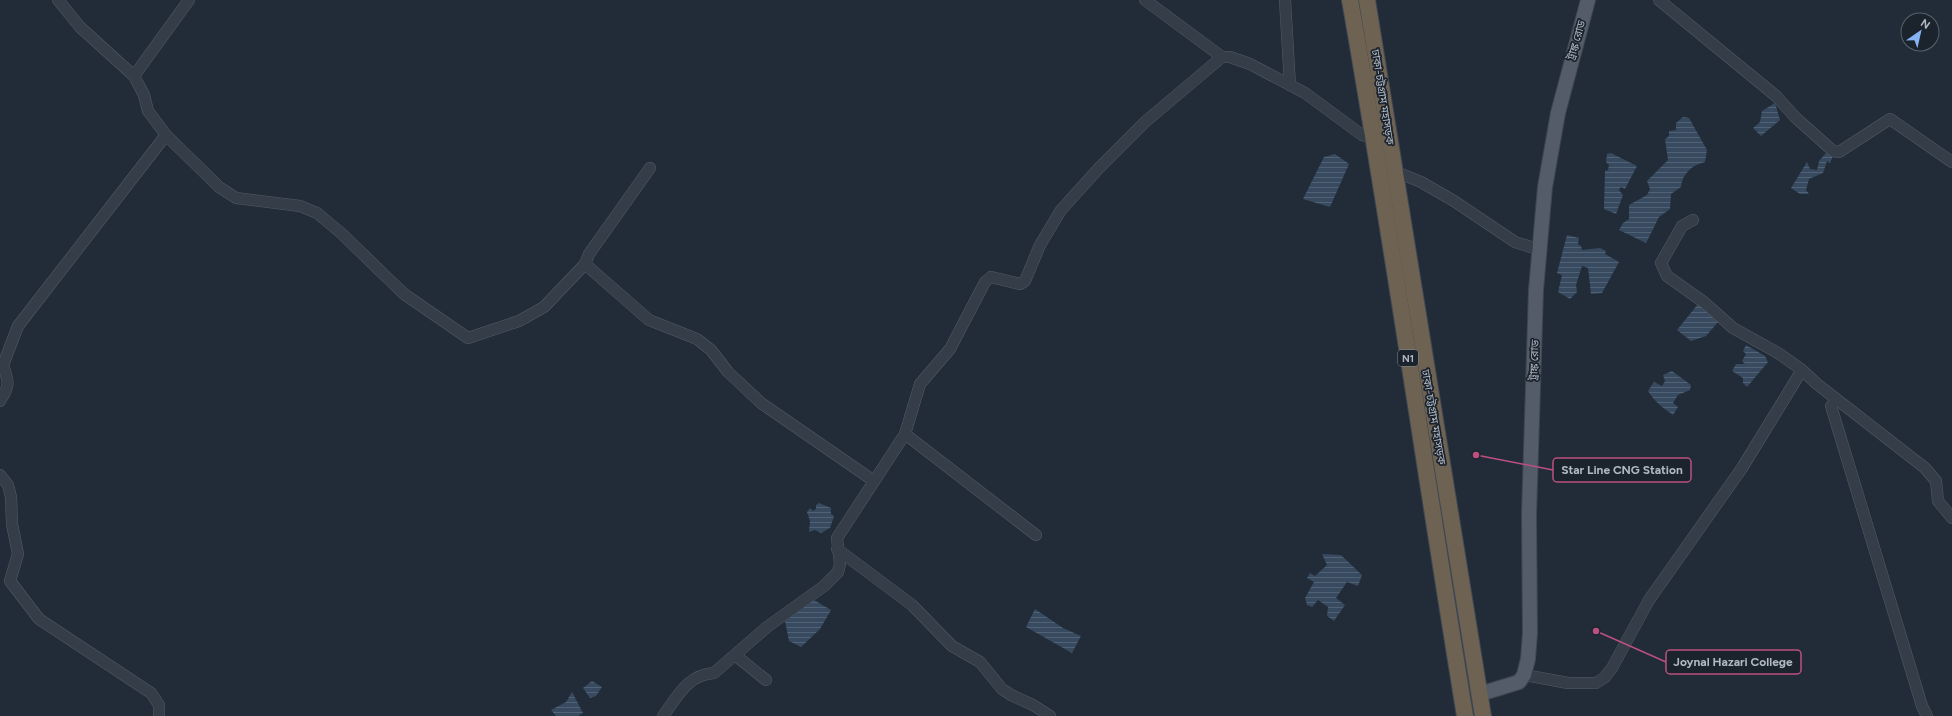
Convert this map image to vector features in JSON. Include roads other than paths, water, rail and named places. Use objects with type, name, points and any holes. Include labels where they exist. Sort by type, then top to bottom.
[{"type":"highway","name":"ঢাকা-চট্টগ্রাম মহাসড়ক","points":[[1350,0],[1372,137],[1391,241],[1422,451],[1465,716]]},
{"type":"highway","name":"ঢাকা-চট্টগ্রাম মহাসড়ক","points":[[1366,0],[1483,716]]},
{"type":"highway","points":[[1443,573],[1447,578],[1453,578],[1458,575],[1460,570]]},
{"type":"highway","points":[[1447,600],[1448,595],[1455,591],[1460,592],[1465,599]]},
{"type":"main road","name":"ট্রাঙ্ক রোড","points":[[1524,675],[1528,659],[1530,633],[1529,515],[1536,290],[1545,187],[1558,113],[1588,0]]},
{"type":"main road","points":[[1480,694],[1519,682],[1524,675]]},
{"type":"street","points":[[58,0],[80,26],[134,76],[144,95],[148,111],[166,135],[219,187],[236,198],[300,206],[317,213],[341,233],[404,294],[468,338],[519,321],[544,306],[585,264],[589,254],[650,168]]},
{"type":"street","points":[[134,76],[188,0]]},
{"type":"street","points":[[1145,0],[1222,57],[1230,57],[1250,64],[1290,85],[1305,93],[1362,135],[1372,137]]},
{"type":"street","points":[[1285,0],[1290,85]]},
{"type":"street","points":[[1659,0],[1776,96],[1796,118],[1833,151],[1839,152],[1890,120],[1952,162]]},
{"type":"street","points":[[663,716],[693,679],[704,674],[714,673],[767,627],[824,586],[838,572],[840,564],[837,549],[837,538],[905,434],[920,384],[950,349],[985,282],[991,277],[1020,284],[1025,281],[1040,245],[1061,210],[1099,168],[1145,122],[1222,57]]},
{"type":"street","points":[[0,401],[6,391],[9,380],[3,365],[18,326],[166,135]]},
{"type":"street","points":[[1394,171],[1421,182],[1454,201],[1515,242],[1540,250]]},
{"type":"street","points":[[1693,220],[1682,226],[1660,263],[1667,276],[1705,303],[1733,328],[1778,353],[1802,370],[1925,468],[1936,481],[1938,501],[1952,518]]},
{"type":"street","points":[[585,264],[649,320],[697,339],[711,350],[728,372],[761,403],[874,481]]},
{"type":"street","points":[[1524,675],[1568,683],[1596,683],[1604,678],[1612,668],[1649,600],[1742,468],[1802,370]]},
{"type":"street","points":[[1831,406],[1922,706],[1927,716]]},
{"type":"street","points":[[905,434],[1036,535]]},
{"type":"street","points":[[0,475],[8,484],[11,496],[12,524],[18,554],[10,581],[39,619],[151,693],[159,705],[159,716]]},
{"type":"street","points":[[837,549],[912,605],[952,646],[980,662],[1002,689],[1010,695],[1033,705],[1050,716]]},
{"type":"street","points":[[735,656],[766,680]]},
{"type":"water","points":[[1775,103],[1780,120],[1761,136],[1753,128],[1760,122],[1762,111]]},
{"type":"water","points":[[1683,117],[1689,118],[1707,150],[1705,162],[1696,165],[1688,171],[1683,178],[1681,187],[1671,194],[1670,209],[1659,217],[1646,243],[1619,230],[1623,223],[1629,219],[1629,205],[1647,195],[1650,189],[1647,181],[1668,160],[1665,139],[1669,136],[1669,131],[1676,130],[1676,123]]},
{"type":"water","points":[[1611,153],[1637,166],[1625,189],[1621,187],[1619,190],[1623,195],[1616,214],[1604,209],[1605,171],[1608,170],[1609,165],[1606,162],[1607,154]]},
{"type":"water","points":[[1826,153],[1833,156],[1830,163],[1827,161],[1823,173],[1809,179],[1806,190],[1809,194],[1800,194],[1791,188],[1807,162],[1810,169],[1817,170],[1819,161]]},
{"type":"water","points":[[1335,154],[1349,164],[1330,207],[1303,199],[1324,157]]},
{"type":"water","points":[[1567,235],[1579,238],[1578,244],[1581,246],[1582,250],[1600,248],[1606,251],[1605,254],[1619,262],[1602,293],[1591,294],[1588,268],[1582,266],[1576,285],[1577,292],[1570,299],[1558,292],[1562,275],[1557,273]]},
{"type":"water","points":[[1698,304],[1719,321],[1706,336],[1691,341],[1677,330]]},
{"type":"water","points":[[1746,345],[1765,356],[1768,362],[1747,387],[1743,383],[1743,378],[1732,371],[1736,364],[1745,364],[1742,361],[1746,354],[1743,351]]},
{"type":"water","points":[[1672,371],[1691,385],[1690,390],[1678,395],[1673,403],[1678,407],[1673,415],[1659,404],[1648,391],[1654,382],[1662,386],[1665,381],[1663,375]]},
{"type":"water","points":[[819,503],[831,508],[831,514],[834,516],[830,528],[821,533],[815,530],[809,532],[810,521],[807,512],[810,508],[813,511],[816,509],[816,505]]},
{"type":"water","points":[[1322,554],[1341,555],[1362,575],[1358,586],[1347,582],[1336,598],[1345,605],[1334,621],[1327,616],[1328,607],[1318,600],[1312,607],[1307,605],[1305,598],[1314,582],[1307,578],[1310,573],[1315,576],[1327,565]]},
{"type":"water","points":[[814,600],[831,610],[820,629],[801,647],[789,641],[785,621]]},
{"type":"water","points":[[1035,609],[1063,628],[1081,636],[1072,653],[1026,627]]},
{"type":"water","points":[[592,681],[602,687],[596,696],[590,698],[583,688]]},
{"type":"water","points":[[572,692],[583,713],[578,716],[556,716],[551,710],[566,702]]},
{"type":"place","name":"Star Line CNG Station","points":[[1476,455]]},
{"type":"place","name":"Joynal Hazari College","points":[[1596,631]]}]
